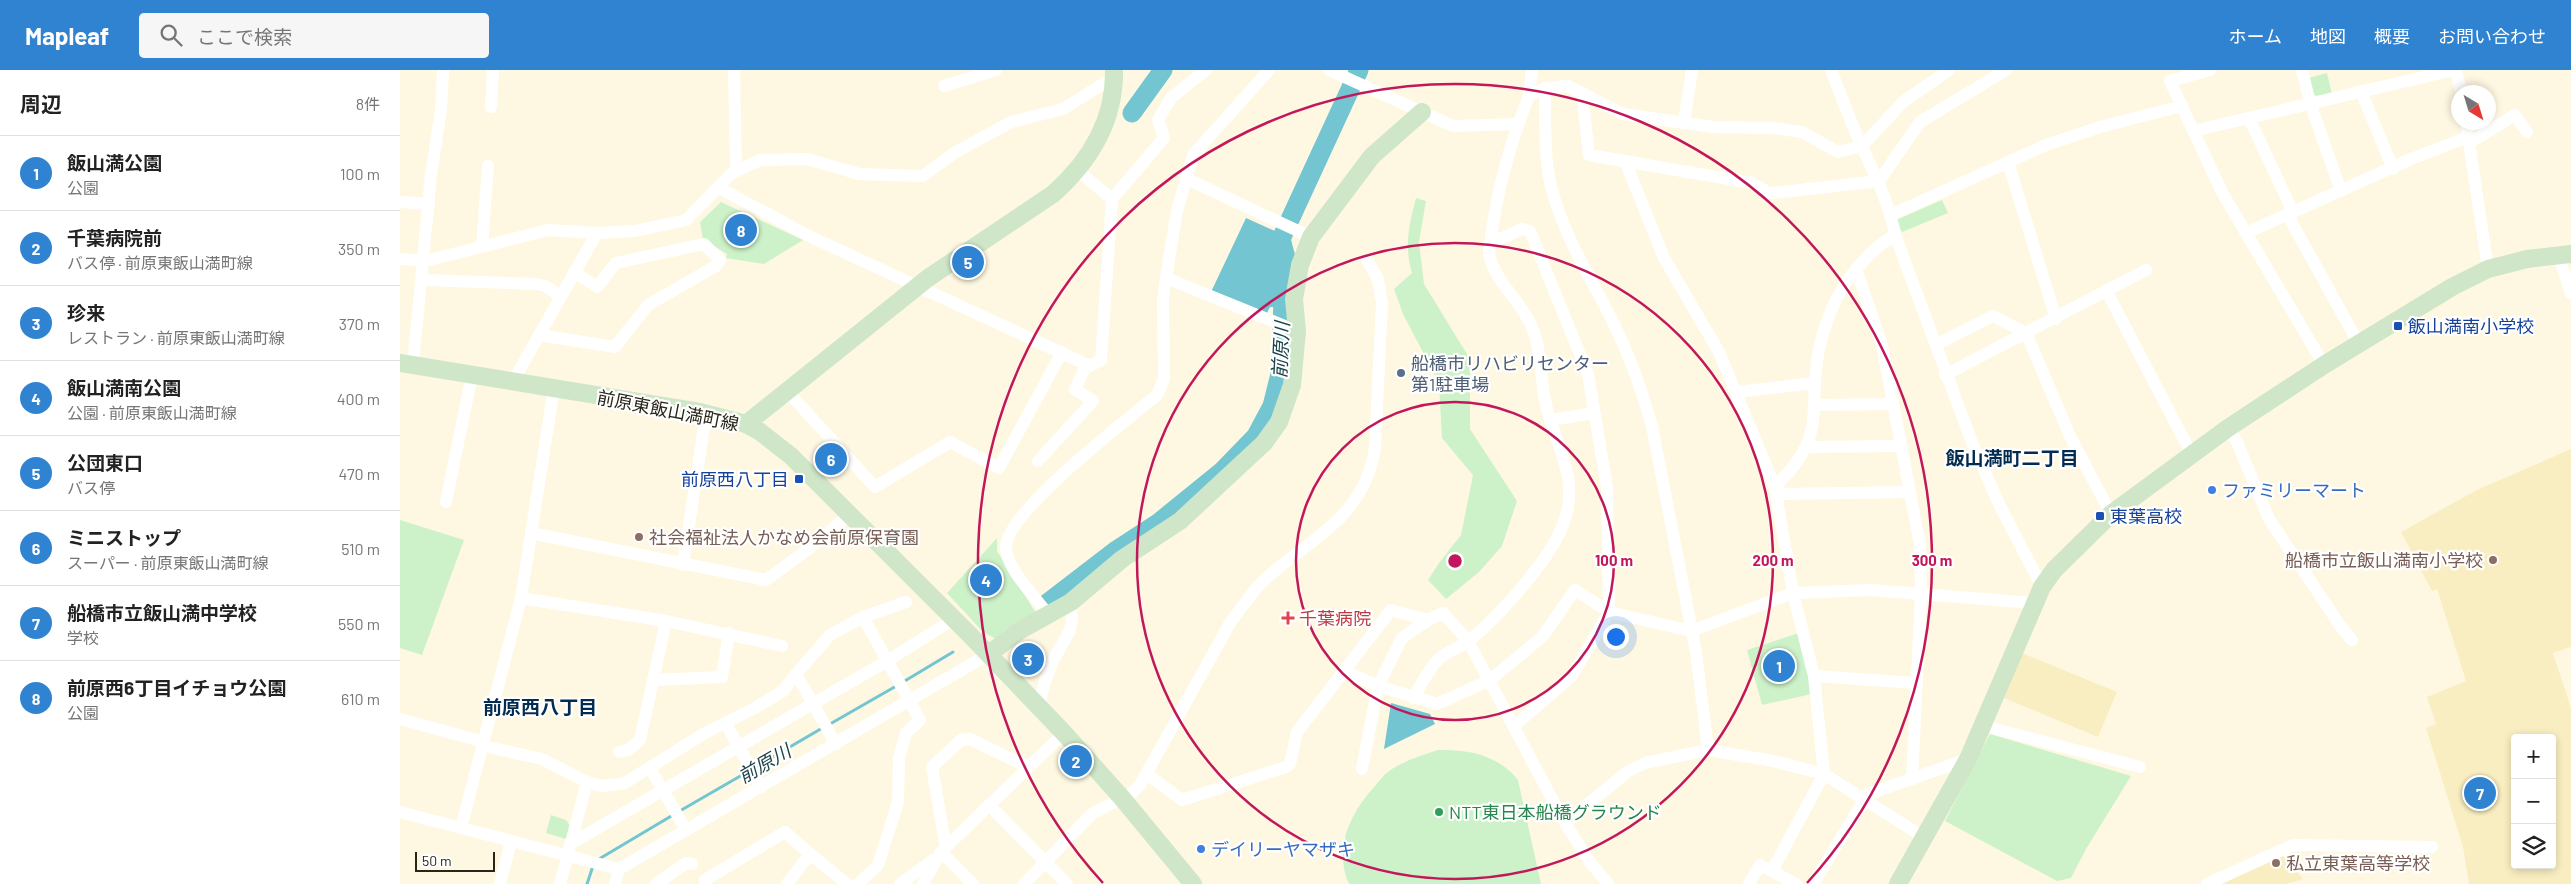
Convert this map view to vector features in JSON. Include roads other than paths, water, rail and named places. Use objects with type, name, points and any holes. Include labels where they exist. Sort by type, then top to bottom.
[{"type":"street","points":[[407,364],[423,280],[429,204],[441,110],[442,70]]},
{"type":"street","points":[[491,108],[494,70]]},
{"type":"street","points":[[734,70],[736,171]]},
{"type":"street","points":[[944,86],[996,70]]},
{"type":"street","points":[[719,188],[811,236],[1090,366],[1102,360],[1112,199],[1164,138],[1158,120],[1171,98],[1206,70]]},
{"type":"street","points":[[1048,614],[1010,566],[1006,547],[1011,531],[1040,495],[1157,395],[1164,379],[1163,298],[1166,278],[1177,211],[1193,156],[1269,70]]},
{"type":"street","points":[[1330,70],[1453,126],[1518,124]]},
{"type":"street","points":[[1413,698],[1438,660],[1468,641],[1499,613],[1540,564],[1565,521],[1570,501],[1570,482],[1559,441],[1550,420],[1544,395],[1540,361],[1531,325],[1497,274],[1489,252],[1493,221],[1518,124],[1529,96],[1532,70]]},
{"type":"street","points":[[1684,123],[1692,70]]},
{"type":"street","points":[[1831,70],[1862,146],[1879,181],[1891,215],[1895,235],[1937,344],[1946,375],[2000,506],[2042,586]]},
{"type":"street","points":[[1529,96],[1545,88],[1568,86],[1623,114],[1684,123],[1802,132],[1838,152],[1862,146],[1903,102],[1949,70]]},
{"type":"street","points":[[1582,94],[1589,155],[1752,183],[1769,193],[1879,181],[1920,122],[2006,70]]},
{"type":"street","points":[[2210,70],[2170,81],[2223,194],[2324,365]]},
{"type":"street","points":[[2302,70],[2310,103],[2341,191]]},
{"type":"street","points":[[2194,131],[2455,70],[2459,85]]},
{"type":"street","points":[[400,259],[425,261],[548,230],[597,233],[635,231],[686,220],[736,171],[760,160],[807,159],[859,174],[922,176],[954,153],[1012,122],[1063,109],[1114,73]]},
{"type":"street","points":[[746,424],[918,286],[1053,194],[1096,143],[1107,121],[1111,107],[1114,73]]},
{"type":"street","points":[[1545,88],[1547,160],[1552,190],[1576,252],[1613,322],[1642,392],[1660,462],[1702,692],[1708,750]]},
{"type":"street","points":[[2361,91],[2393,169]]},
{"type":"street","points":[[1891,215],[2046,144],[2086,131],[2182,106]]},
{"type":"street","points":[[615,884],[619,869],[989,654],[1019,631],[1071,602],[1122,559],[1180,521],[1264,443],[1279,422],[1292,385],[1296,331],[1294,299],[1300,265],[1311,237],[1330,215],[1372,156],[1422,112]]},
{"type":"street","points":[[2246,233],[2393,169],[2411,159],[2468,140],[2515,115],[2527,132]]},
{"type":"street","points":[[2249,118],[2290,213],[2359,344]]},
{"type":"street","points":[[2467,130],[2488,269]]},
{"type":"street","points":[[1625,161],[1664,258],[1719,352],[1737,392],[1775,490],[1793,593],[1814,676],[1824,774],[1778,877]]},
{"type":"street","points":[[2008,162],[2056,319]]},
{"type":"street","points":[[482,246],[488,166]]},
{"type":"street","points":[[1076,169],[1112,199]]},
{"type":"street","points":[[1187,179],[1311,237]]},
{"type":"street","points":[[400,202],[429,204]]},
{"type":"street","points":[[1491,243],[1522,229],[1530,231],[1588,374],[1607,487],[1608,612],[1572,676],[1514,726]]},
{"type":"street","points":[[512,381],[597,233]]},
{"type":"street","points":[[1775,490],[1806,447],[1815,405],[1815,383],[1819,356],[1830,315],[1842,289],[1856,269],[1877,246],[1895,235]]},
{"type":"street","points":[[538,335],[615,346],[648,305],[716,266],[720,260],[704,244],[616,264],[597,287],[574,272]]},
{"type":"street","points":[[1898,884],[1968,759],[1984,726],[2033,603],[2042,586],[2054,570],[2111,514],[2228,428],[2324,365],[2452,287],[2488,269],[2527,259],[2564,254],[2571,293]]},
{"type":"street","points":[[1035,884],[1048,865],[1092,814],[1132,793],[1147,774],[1215,650],[1240,610],[1263,581],[1349,509],[1369,476],[1375,447],[1382,320],[1378,279],[1367,260]]},
{"type":"street","points":[[1856,269],[1882,345],[1891,404],[1920,545],[1921,594],[1912,779]]},
{"type":"street","points":[[1946,375],[2056,319],[2106,290],[2146,270]]},
{"type":"street","points":[[1166,278],[1296,331]]},
{"type":"street","points":[[423,280],[536,284],[545,286],[561,296]]},
{"type":"street","points":[[2106,290],[2192,455]]},
{"type":"street","points":[[1937,344],[1993,316],[2026,333],[2070,436],[2111,514]]},
{"type":"street","points":[[787,391],[875,487],[950,442],[999,468],[1062,352]]},
{"type":"street","name":"前原東飯山満町線","points":[[407,364],[706,414],[746,424],[759,432],[790,456],[989,654],[1122,798],[1194,884]]},
{"type":"street","points":[[1038,461],[1093,401],[1075,389],[1087,364]]},
{"type":"street","points":[[446,502],[472,375]]},
{"type":"street","points":[[1737,392],[1815,383]]},
{"type":"street","points":[[461,828],[522,598],[554,388]]},
{"type":"street","points":[[1815,405],[1891,404]]},
{"type":"street","points":[[1550,420],[1595,413]]},
{"type":"street","points":[[683,565],[706,414]]},
{"type":"street","points":[[2228,428],[2237,442],[2269,519],[2341,627],[2352,640]]},
{"type":"street","points":[[1806,447],[1899,446]]},
{"type":"street","points":[[1775,490],[1908,492]]},
{"type":"street","points":[[531,533],[683,565],[766,580],[771,579],[850,514]]},
{"type":"street","points":[[1344,671],[1378,686],[1437,704],[1490,680],[1542,637],[1575,590],[1608,612],[1691,631],[1793,593],[1870,590],[2033,603]]},
{"type":"street","points":[[522,598],[666,621],[729,633],[782,646]]},
{"type":"street","points":[[400,719],[483,744],[542,759],[587,782],[602,786],[624,783],[705,733],[726,724],[783,691],[830,635],[863,616],[906,602]]},
{"type":"street","points":[[1039,707],[1044,684],[1070,630],[1072,620],[1071,602]]},
{"type":"street","points":[[1147,774],[1182,800],[1290,764],[1297,732],[1391,610],[1428,620]]},
{"type":"street","points":[[1362,768],[1378,686],[1402,638],[1428,620],[1443,613],[1468,641],[1565,823],[1590,862],[1608,884]]},
{"type":"street","points":[[858,884],[878,865],[898,802],[899,758],[906,733],[920,720],[863,616]]},
{"type":"street","points":[[569,849],[663,791],[954,620]]},
{"type":"street","points":[[619,752],[628,750],[640,740],[666,621]]},
{"type":"street","points":[[653,680],[722,677],[729,633]]},
{"type":"street","points":[[796,674],[836,744]]},
{"type":"street","points":[[1814,676],[1916,684]]},
{"type":"street","points":[[726,724],[761,787]]},
{"type":"street","points":[[1984,726],[2140,766]]},
{"type":"street","points":[[900,884],[941,852],[1064,734]]},
{"type":"street","points":[[923,884],[941,852],[942,826],[932,767],[961,740],[970,738],[1028,768]]},
{"type":"street","points":[[1565,823],[1627,772],[1663,759],[1708,750],[1773,760],[1824,774],[1925,838]]},
{"type":"street","points":[[1813,884],[1868,794],[1968,759]]},
{"type":"street","points":[[650,768],[686,830]]},
{"type":"street","points":[[560,884],[587,782]]},
{"type":"street","points":[[989,805],[1067,884]]},
{"type":"street","points":[[400,812],[511,841],[569,849],[619,869]]},
{"type":"street","points":[[706,880],[785,832],[847,884]]},
{"type":"street","points":[[500,884],[511,841]]},
{"type":"street","points":[[2207,884],[2293,845],[2432,847]]},
{"type":"street","points":[[941,852],[962,884]]},
{"type":"street","points":[[941,852],[973,884]]},
{"type":"street","points":[[787,884],[810,854]]},
{"type":"street","points":[[656,884],[674,869],[686,863],[692,864]]},
{"type":"street","points":[[1749,884],[1760,864],[1778,877],[1796,884]]},
{"type":"street","points":[[1024,884],[1048,865]]},
{"type":"water","points":[[1246,218],[1277,232],[1274,246],[1282,270],[1279,307],[1270,307],[1266,315],[1211,292]]},
{"type":"water","points":[[1391,703],[1430,714],[1435,724],[1384,749]]},
{"type":"waterway","name":"前原川","points":[[1132,113],[1163,70]]},
{"type":"waterway","name":"前原川","points":[[1046,604],[1115,551],[1158,523],[1222,471],[1256,436],[1272,406],[1281,370],[1283,295],[1288,265],[1281,239],[1359,70]]},
{"type":"waterway","name":"前原川","points":[[903,682],[953,652]]},
{"type":"waterway","name":"前原川","points":[[830,724],[898,685]]},
{"type":"waterway","name":"前原川","points":[[754,768],[824,727]]},
{"type":"waterway","name":"前原川","points":[[678,812],[749,771]]},
{"type":"waterway","name":"前原川","points":[[599,859],[673,815]]},
{"type":"waterway","name":"前原川","points":[[587,884],[593,866]]},
{"type":"place","name":"前原西6丁目イチョウ公園","points":[[741,230]]},
{"type":"place","name":"公団東口","points":[[968,262]]},
{"type":"place","name":"飯山満南小学校","points":[[2398,326]]},
{"type":"place","name":"船橋市リハビリセンター 第1駐車場","points":[[1401,373]]},
{"type":"place","name":"ミニストップ","points":[[831,459]]},
{"type":"place","name":"前原西八丁目","points":[[799,479]]},
{"type":"place","name":"ファミリーマート","points":[[2212,490]]},
{"type":"place","name":"東葉高校","points":[[2100,516]]},
{"type":"place","name":"社会福祉法人かなめ会前原保育園","points":[[639,537]]},
{"type":"place","name":"船橋市立飯山満南小学校","points":[[2493,560]]},
{"type":"place","name":"飯山満南公園","points":[[986,580]]},
{"type":"place","name":"千葉病院","points":[[1288,618]]},
{"type":"place","name":"珍来","points":[[1028,659]]},
{"type":"place","name":"飯山満公園","points":[[1779,666]]},
{"type":"place","name":"千葉病院前","points":[[1076,761]]},
{"type":"place","name":"船橋市立飯山満中学校","points":[[2480,793]]},
{"type":"place","name":"NTT東日本船橋グラウンド","points":[[1439,812]]},
{"type":"place","name":"デイリーヤマザキ","points":[[1201,849]]},
{"type":"place","name":"私立東葉高等学校","points":[[2276,863]]},
{"type":"district","name":"飯山満町二丁目","points":[[2012,457]]},
{"type":"district","name":"前原西八丁目","points":[[540,706]]}]
